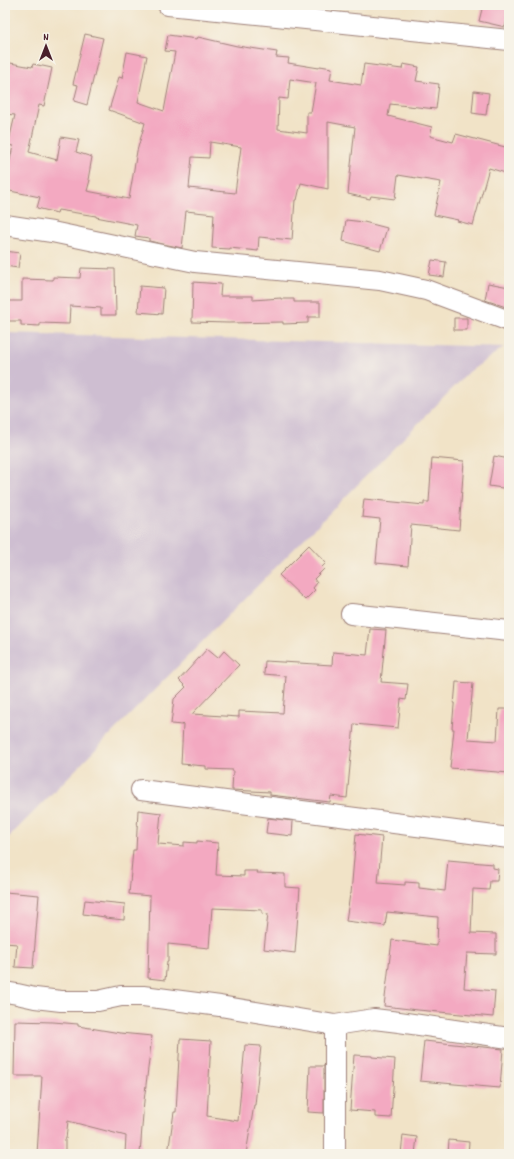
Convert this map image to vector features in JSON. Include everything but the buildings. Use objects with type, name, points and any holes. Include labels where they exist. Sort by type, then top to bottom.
[{"type":"street","points":[[168,5],[509,40]]},
{"type":"street","points":[[5,225],[52,232],[195,262],[380,280],[426,290],[509,321]]},
{"type":"street","points":[[351,614],[509,631]]},
{"type":"street","points":[[141,790],[509,838]]},
{"type":"street","points":[[5,992],[61,1001],[98,1001],[122,996],[143,996],[220,1006],[334,1025],[374,1019],[509,1038]]},
{"type":"street","points":[[334,1025],[334,1154]]},
{"type":"shaded area","points":[[5,333],[504,347],[469,372],[5,841]]}]
